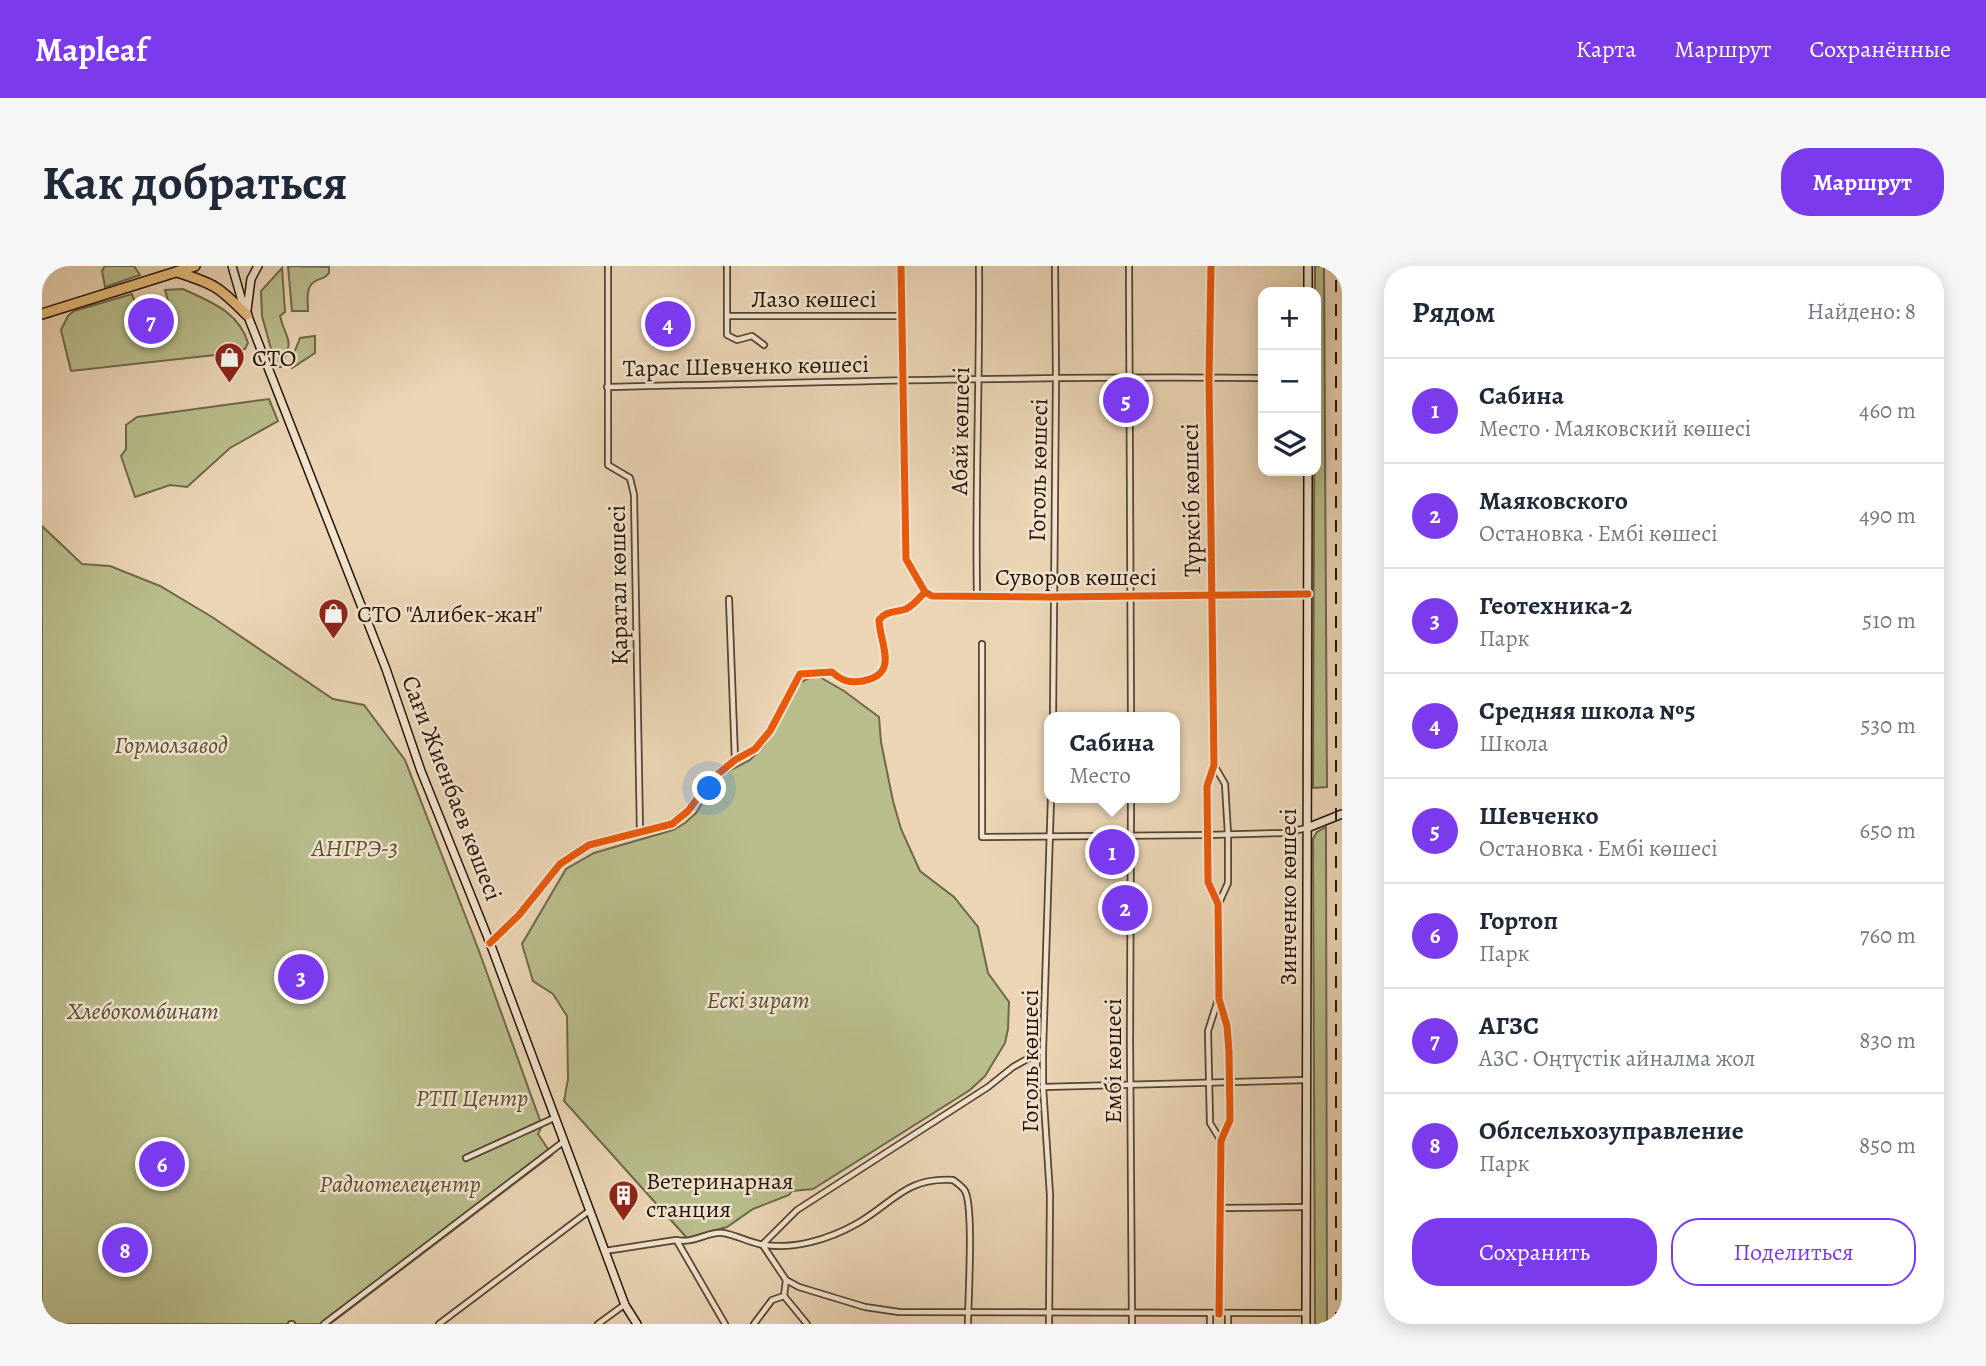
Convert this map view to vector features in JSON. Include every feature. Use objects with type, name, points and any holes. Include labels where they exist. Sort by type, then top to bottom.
[{"type":"highway","points":[[42,314],[160,277],[175,269],[195,266]]},
{"type":"highway","points":[[175,269],[222,289],[247,315]]},
{"type":"main road","name":"Сағи Жиенбаев көшесі","points":[[232,266],[247,315],[386,669],[421,771],[490,943],[625,1305],[637,1324]]},
{"type":"main road","points":[[247,315],[251,279],[258,266]]},
{"type":"main road","points":[[1308,266],[1308,287]]},
{"type":"main road","name":"Зинченко көшесі","points":[[1306,1324],[1308,476]]},
{"type":"main road","points":[[1307,828],[1342,814]]},
{"type":"street","name":"Қаратал көшесі","points":[[608,266],[608,465],[630,478],[634,495],[640,832]]},
{"type":"street","name":"Лазо көшесі","points":[[727,266],[727,335],[737,340],[752,336],[764,345]]},
{"type":"street","points":[[490,943],[519,915],[560,864],[589,845],[673,824],[688,811],[712,779],[755,748],[769,731],[800,674],[832,672],[842,680],[852,683],[878,676],[883,671],[886,663],[878,620],[888,612],[914,604],[925,592],[906,559],[901,266]]},
{"type":"street","name":"Абай көшесі","points":[[977,596],[979,266]]},
{"type":"street","name":"Гоголь көшесі","points":[[1053,712],[1055,266]]},
{"type":"street","points":[[1129,266],[1131,712]]},
{"type":"street","name":"Түрксіб көшесі","points":[[1211,266],[1209,378],[1214,765],[1207,786],[1208,882],[1218,904],[1219,999],[1227,1026],[1229,1083],[1229,1122],[1221,1141],[1219,1314]]},
{"type":"street","name":"Лазо көшесі","points":[[727,316],[902,316]]},
{"type":"street","name":"Тарас Шевченко көшесі","points":[[607,387],[980,378],[1258,378]]},
{"type":"street","name":"Суворов көшесі","points":[[925,592],[932,596],[1055,597],[1308,594]]},
{"type":"street","points":[[729,599],[735,760]]},
{"type":"street","points":[[982,644],[982,837],[1207,835],[1284,832],[1307,828]]},
{"type":"street","name":"Түрксіб көшесі","points":[[1214,765],[1225,784],[1228,834],[1228,883],[1218,904]]},
{"type":"street","name":"Гоголь көшесі","points":[[1049,1324],[1050,1195],[1043,1051],[1051,803]]},
{"type":"street","name":"Ембі көшесі","points":[[1131,803],[1132,1324]]},
{"type":"street","name":"Түрксіб көшесі","points":[[1219,999],[1208,1031],[1210,1123],[1221,1141]]},
{"type":"street","points":[[762,1244],[797,1210],[981,1092],[1013,1067],[1043,1051]]},
{"type":"street","points":[[1043,1087],[1307,1080]]},
{"type":"street","points":[[467,1158],[554,1118]]},
{"type":"street","points":[[324,1324],[563,1142]]},
{"type":"street","points":[[605,1251],[676,1240],[687,1242],[720,1233],[762,1244],[794,1245],[812,1242],[858,1223],[891,1197],[913,1184],[929,1180],[953,1180],[965,1191],[969,1221],[968,1324]]},
{"type":"street","points":[[1222,1208],[1306,1207]]},
{"type":"street","points":[[439,1324],[590,1211]]},
{"type":"street","points":[[676,1240],[725,1324]]},
{"type":"street","points":[[762,1244],[786,1280],[799,1287],[884,1311],[1306,1313]]},
{"type":"street","points":[[786,1280],[784,1296],[807,1324]]},
{"type":"street","points":[[754,1324],[772,1300],[784,1296]]},
{"type":"street","points":[[598,1324],[625,1305]]},
{"type":"street","points":[[1210,1314],[1210,1324]]},
{"type":"street","points":[[1228,1314],[1228,1324]]},
{"type":"green space","points":[[105,266],[134,266],[140,275],[105,287],[102,271]]},
{"type":"green space","points":[[288,266],[329,267],[329,273],[309,288],[308,311],[292,311]]},
{"type":"green space","points":[[1315,266],[1324,266],[1327,787],[1313,788],[1314,476],[1321,476],[1321,287],[1315,287]]},
{"type":"green space","points":[[282,268],[285,312],[280,316],[289,344],[281,367],[276,367],[262,316],[261,291]]},
{"type":"green space","points":[[183,289],[223,309],[231,316],[244,332],[248,343],[245,349],[224,354],[71,371],[61,330],[68,316],[74,311],[132,294],[144,329],[174,322],[165,290]]},
{"type":"green space","points":[[315,336],[315,353],[292,368],[289,366],[300,338]]},
{"type":"green space","points":[[269,399],[278,421],[230,448],[187,487],[170,485],[135,497],[121,456],[126,449],[126,425],[137,417]]},
{"type":"green space","points":[[42,526],[82,564],[110,566],[160,586],[212,617],[333,699],[364,705],[405,760],[479,951],[542,1126],[538,1134],[552,1155],[330,1324],[42,1324]]},
{"type":"green space","name":"Ескі зират","points":[[818,676],[879,717],[881,742],[901,829],[920,871],[954,897],[978,927],[988,973],[1009,1002],[1005,1043],[985,1076],[970,1090],[813,1189],[792,1191],[789,1195],[753,1209],[727,1227],[687,1238],[564,1101],[568,1079],[567,1016],[553,994],[533,981],[522,944],[566,869],[594,853],[673,830],[685,823],[696,813],[715,782],[725,773],[750,760],[765,745],[797,684]]},
{"type":"green space","points":[[1326,827],[1327,1324],[1315,1324],[1313,839],[1317,832]]},
{"type":"railway","points":[[1336,266],[1336,1324]]},
{"type":"cycle path","points":[[901,266],[906,559],[925,592],[932,596],[1055,597],[1308,594]]},
{"type":"cycle path","points":[[1211,266],[1209,378],[1214,765],[1207,786],[1208,882],[1218,904],[1219,999],[1227,1026],[1230,1120],[1221,1141],[1219,1314]]},
{"type":"cycle path","points":[[490,943],[519,915],[560,864],[589,845],[672,824],[688,811],[712,779],[735,760],[755,749],[770,731],[800,674],[832,672],[846,681],[854,682],[874,677],[881,672],[885,657],[879,620],[888,613],[909,607],[925,592]]},
{"type":"place","name":"АГЗС","points":[[151,321]]},
{"type":"place","name":"Средняя школа №5","points":[[668,324]]},
{"type":"place","name":"СТО","points":[[229,385]]},
{"type":"place","name":"Шевченко","points":[[1126,400]]},
{"type":"place","name":"СТО \"Алибек-жан\"","points":[[334,641]]},
{"type":"place","name":"Сабина","points":[[1112,852]]},
{"type":"place","name":"Маяковского","points":[[1125,908]]},
{"type":"place","name":"Геотехника-2","points":[[301,977]]},
{"type":"place","name":"Гортоп","points":[[162,1164]]},
{"type":"place","name":"Ветеринарная станция","points":[[623,1222]]},
{"type":"place","name":"Облсельхозуправление","points":[[125,1250]]},
{"type":"park label","name":"Гормолзавод","points":[[171,745]]},
{"type":"park label","name":"АНГРЭ-3","points":[[355,848]]},
{"type":"park label","name":"Хлебокомбинат","points":[[143,1011]]},
{"type":"park label","name":"РТП Центр","points":[[472,1098]]},
{"type":"park label","name":"Радиотелецентр","points":[[400,1184]]}]
